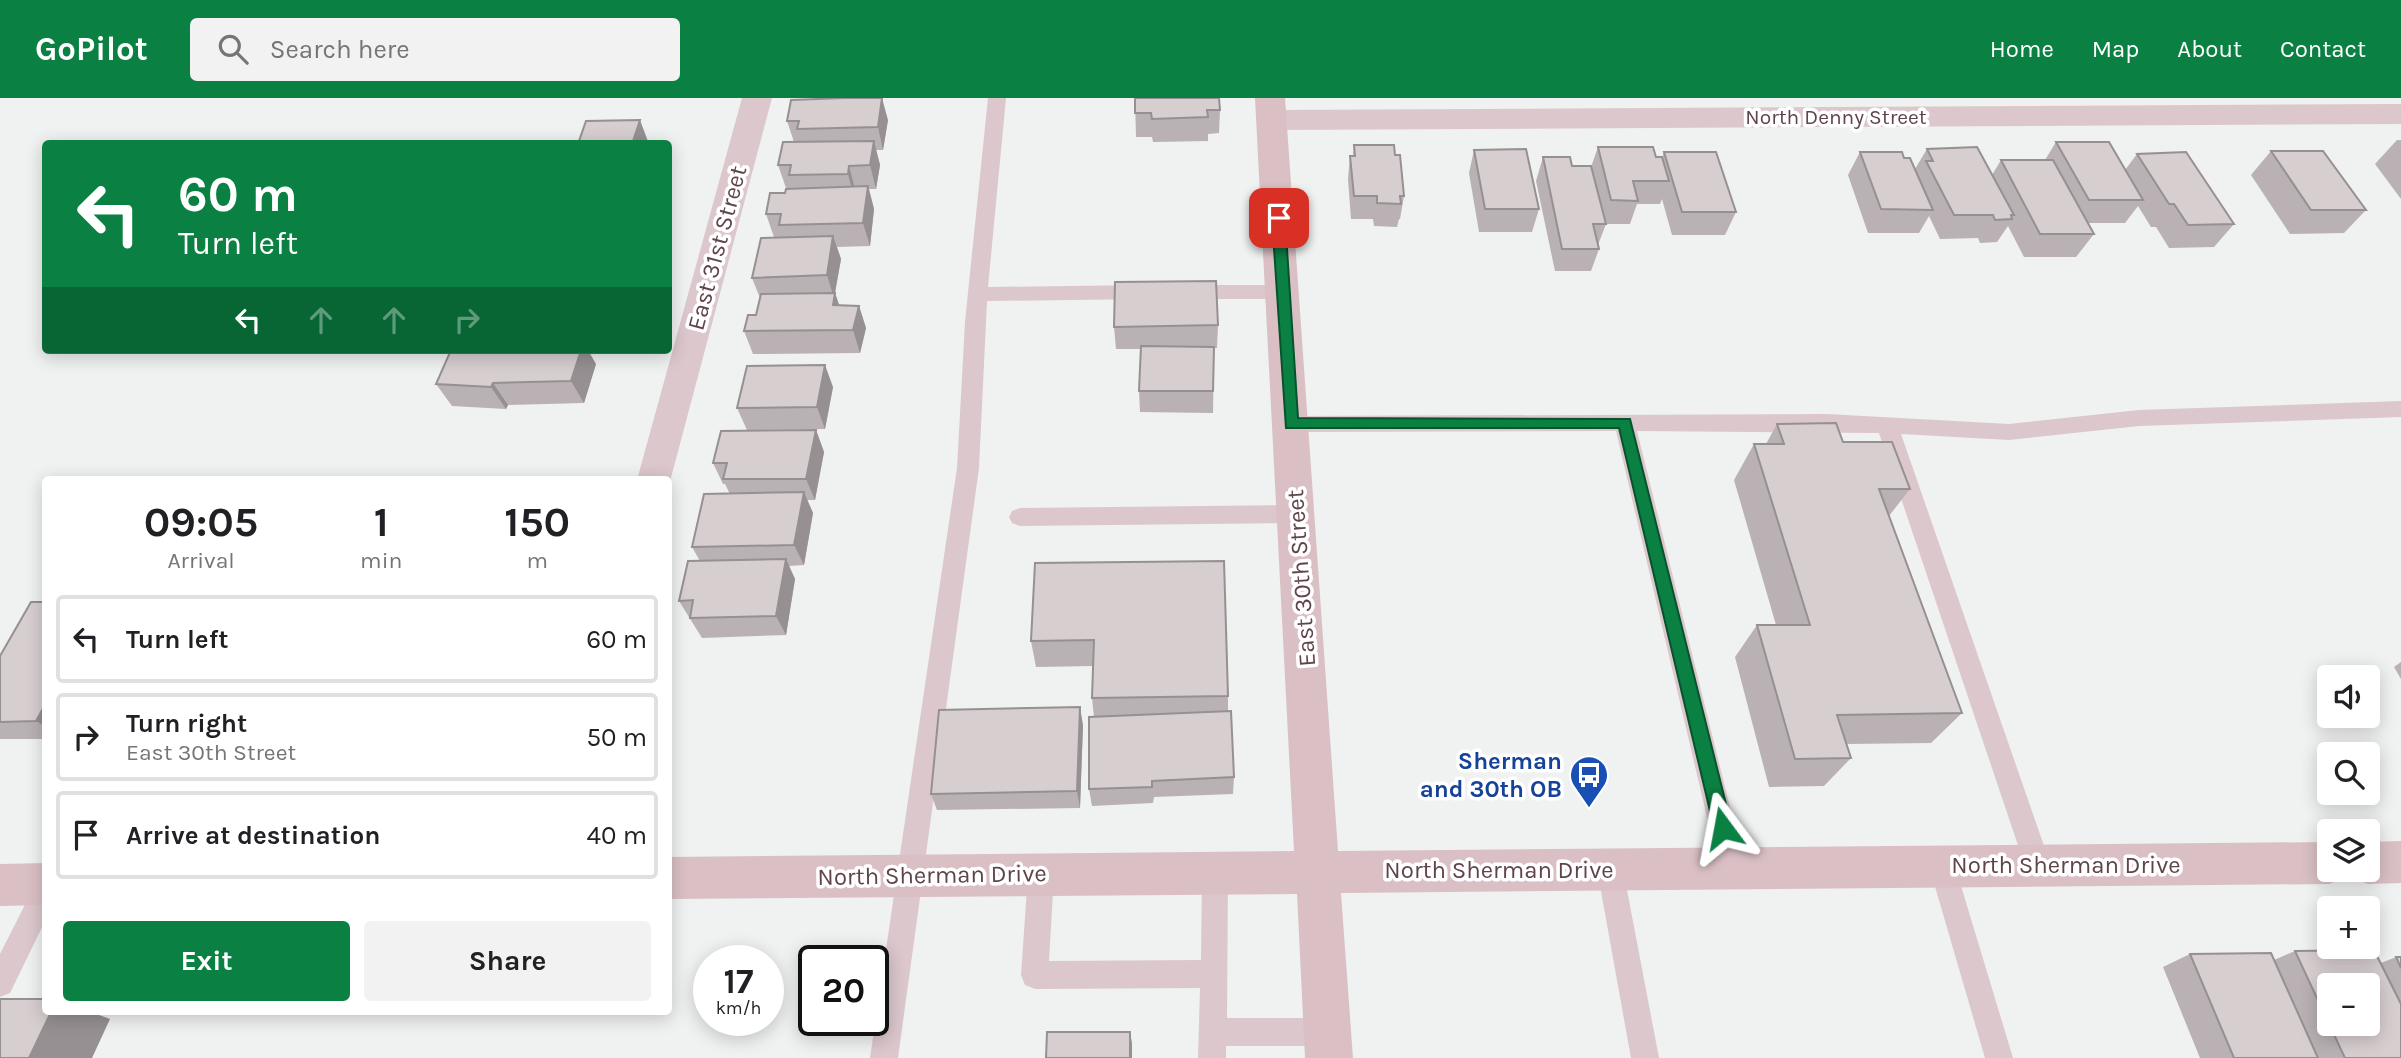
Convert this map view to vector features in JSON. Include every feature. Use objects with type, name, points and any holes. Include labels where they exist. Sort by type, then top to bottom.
[{"type":"main road","name":"East 30th Street","points":[[1271,109],[1329,1045]]},
{"type":"main road","points":[[2380,863],[2401,862]]},
{"type":"main road","name":"North Sherman Drive","points":[[672,878],[2317,863]]},
{"type":"main road","points":[[0,885],[42,884]]},
{"type":"street","name":"East 31st Street","points":[[656,476],[757,98]]},
{"type":"street","name":"North Denny Street","points":[[1271,109],[2401,114]]},
{"type":"lane","points":[[884,1058],[968,468],[978,294],[997,98]]},
{"type":"lane","points":[[978,294],[1284,292]]},
{"type":"lane","points":[[1292,424],[1827,422],[2010,432],[2138,418],[2401,409]]},
{"type":"lane","points":[[1625,423],[1732,868]]},
{"type":"lane","points":[[1887,425],[2038,866]]},
{"type":"lane","points":[[1020,517],[1297,514]]},
{"type":"lane","points":[[1942,866],[1999,1058]]},
{"type":"lane","points":[[1610,869],[1645,1058]]},
{"type":"lane","points":[[1215,872],[1212,1045],[1329,1045]]},
{"type":"lane","points":[[1041,874],[1035,975],[1214,974]]},
{"type":"lane","points":[[0,983],[42,898]]},
{"type":"building","points":[[882,98],[878,127],[797,129],[799,121],[787,121],[791,100]]},
{"type":"building","points":[[1135,98],[1219,98],[1220,110],[1207,110],[1208,117],[1152,119],[1151,113],[1135,113]]},
{"type":"building","points":[[640,120],[633,140],[579,140],[586,121]]},
{"type":"building","points":[[874,141],[870,165],[849,166],[848,174],[789,175],[791,165],[778,165],[783,142]]},
{"type":"building","points":[[2056,142],[2109,142],[2143,200],[2089,200]]},
{"type":"building","points":[[1354,145],[1394,145],[1395,155],[1400,155],[1404,196],[1400,196],[1401,204],[1377,203],[1377,196],[1354,196],[1350,156],[1355,156]]},
{"type":"building","points":[[1598,147],[1653,147],[1656,157],[1662,157],[1669,181],[1633,181],[1638,201],[1611,200]]},
{"type":"building","points":[[1977,147],[2014,215],[2011,215],[2012,219],[1995,220],[1993,215],[1954,215],[1926,161],[1933,161],[1927,149]]},
{"type":"building","points":[[1526,149],[1539,209],[1485,209],[1474,150]]},
{"type":"building","points":[[2271,151],[2323,151],[2366,210],[2311,210]]},
{"type":"building","points":[[1664,152],[1716,152],[1736,212],[1682,212]]},
{"type":"building","points":[[1860,152],[1902,152],[1904,158],[1910,158],[1933,210],[1881,209]]},
{"type":"building","points":[[2186,152],[2234,224],[2188,225],[2174,204],[2169,204],[2137,154]]},
{"type":"building","points":[[1543,157],[1570,157],[1572,166],[1591,166],[1606,224],[1593,224],[1599,249],[1562,249]]},
{"type":"building","points":[[2001,160],[2053,160],[2094,234],[2040,234]]},
{"type":"building","points":[[868,186],[863,223],[779,225],[781,214],[766,214],[770,193],[785,193],[786,189]]},
{"type":"building","points":[[833,236],[827,275],[752,278],[761,238]]},
{"type":"building","points":[[1216,281],[1218,325],[1114,327],[1115,282]]},
{"type":"building","points":[[835,293],[833,305],[859,306],[853,330],[744,331],[748,315],[756,315],[761,294]]},
{"type":"building","points":[[1141,346],[1214,347],[1213,391],[1139,391]]},
{"type":"building","points":[[449,354],[580,354],[571,381],[493,383],[491,387],[436,384]]},
{"type":"building","points":[[825,365],[817,407],[737,408],[747,366]]},
{"type":"building","points":[[1836,423],[1843,442],[1892,442],[1910,489],[1879,489],[1962,713],[1837,715],[1851,758],[1795,759],[1757,625],[1810,625],[1754,444],[1784,444],[1777,424]]},
{"type":"building","points":[[816,430],[806,479],[723,479],[727,463],[713,463],[721,431]]},
{"type":"building","points":[[804,492],[794,545],[692,547],[704,494]]},
{"type":"building","points":[[786,559],[776,616],[690,618],[693,600],[679,601],[688,561]]},
{"type":"building","points":[[1224,561],[1228,696],[1092,698],[1094,640],[1031,641],[1035,563]]},
{"type":"building","points":[[31,602],[42,602],[42,710],[36,721],[0,722],[0,656]]},
{"type":"building","points":[[1080,707],[1077,791],[931,794],[939,710]]},
{"type":"building","points":[[1231,711],[1234,777],[1152,781],[1152,787],[1089,789],[1089,717]]},
{"type":"building","points":[[2295,951],[2317,951],[2317,959],[2378,959],[2401,1004],[2401,1058],[2345,1058],[2335,1036],[2380,1036],[2380,973],[2317,973],[2317,998]]},
{"type":"building","points":[[2271,953],[2318,1058],[2234,1058],[2190,954]]},
{"type":"building","points":[[0,999],[42,999],[42,1015],[50,1015],[29,1058],[0,1058]]},
{"type":"building","points":[[1047,1032],[1130,1032],[1130,1058],[1046,1058]]},
{"type":"place","name":"Sherman and 30th OB","points":[[1589,809]]},
{"type":"route","points":[[1279,218],[1292,424],[1625,423],[1723,828]]}]
